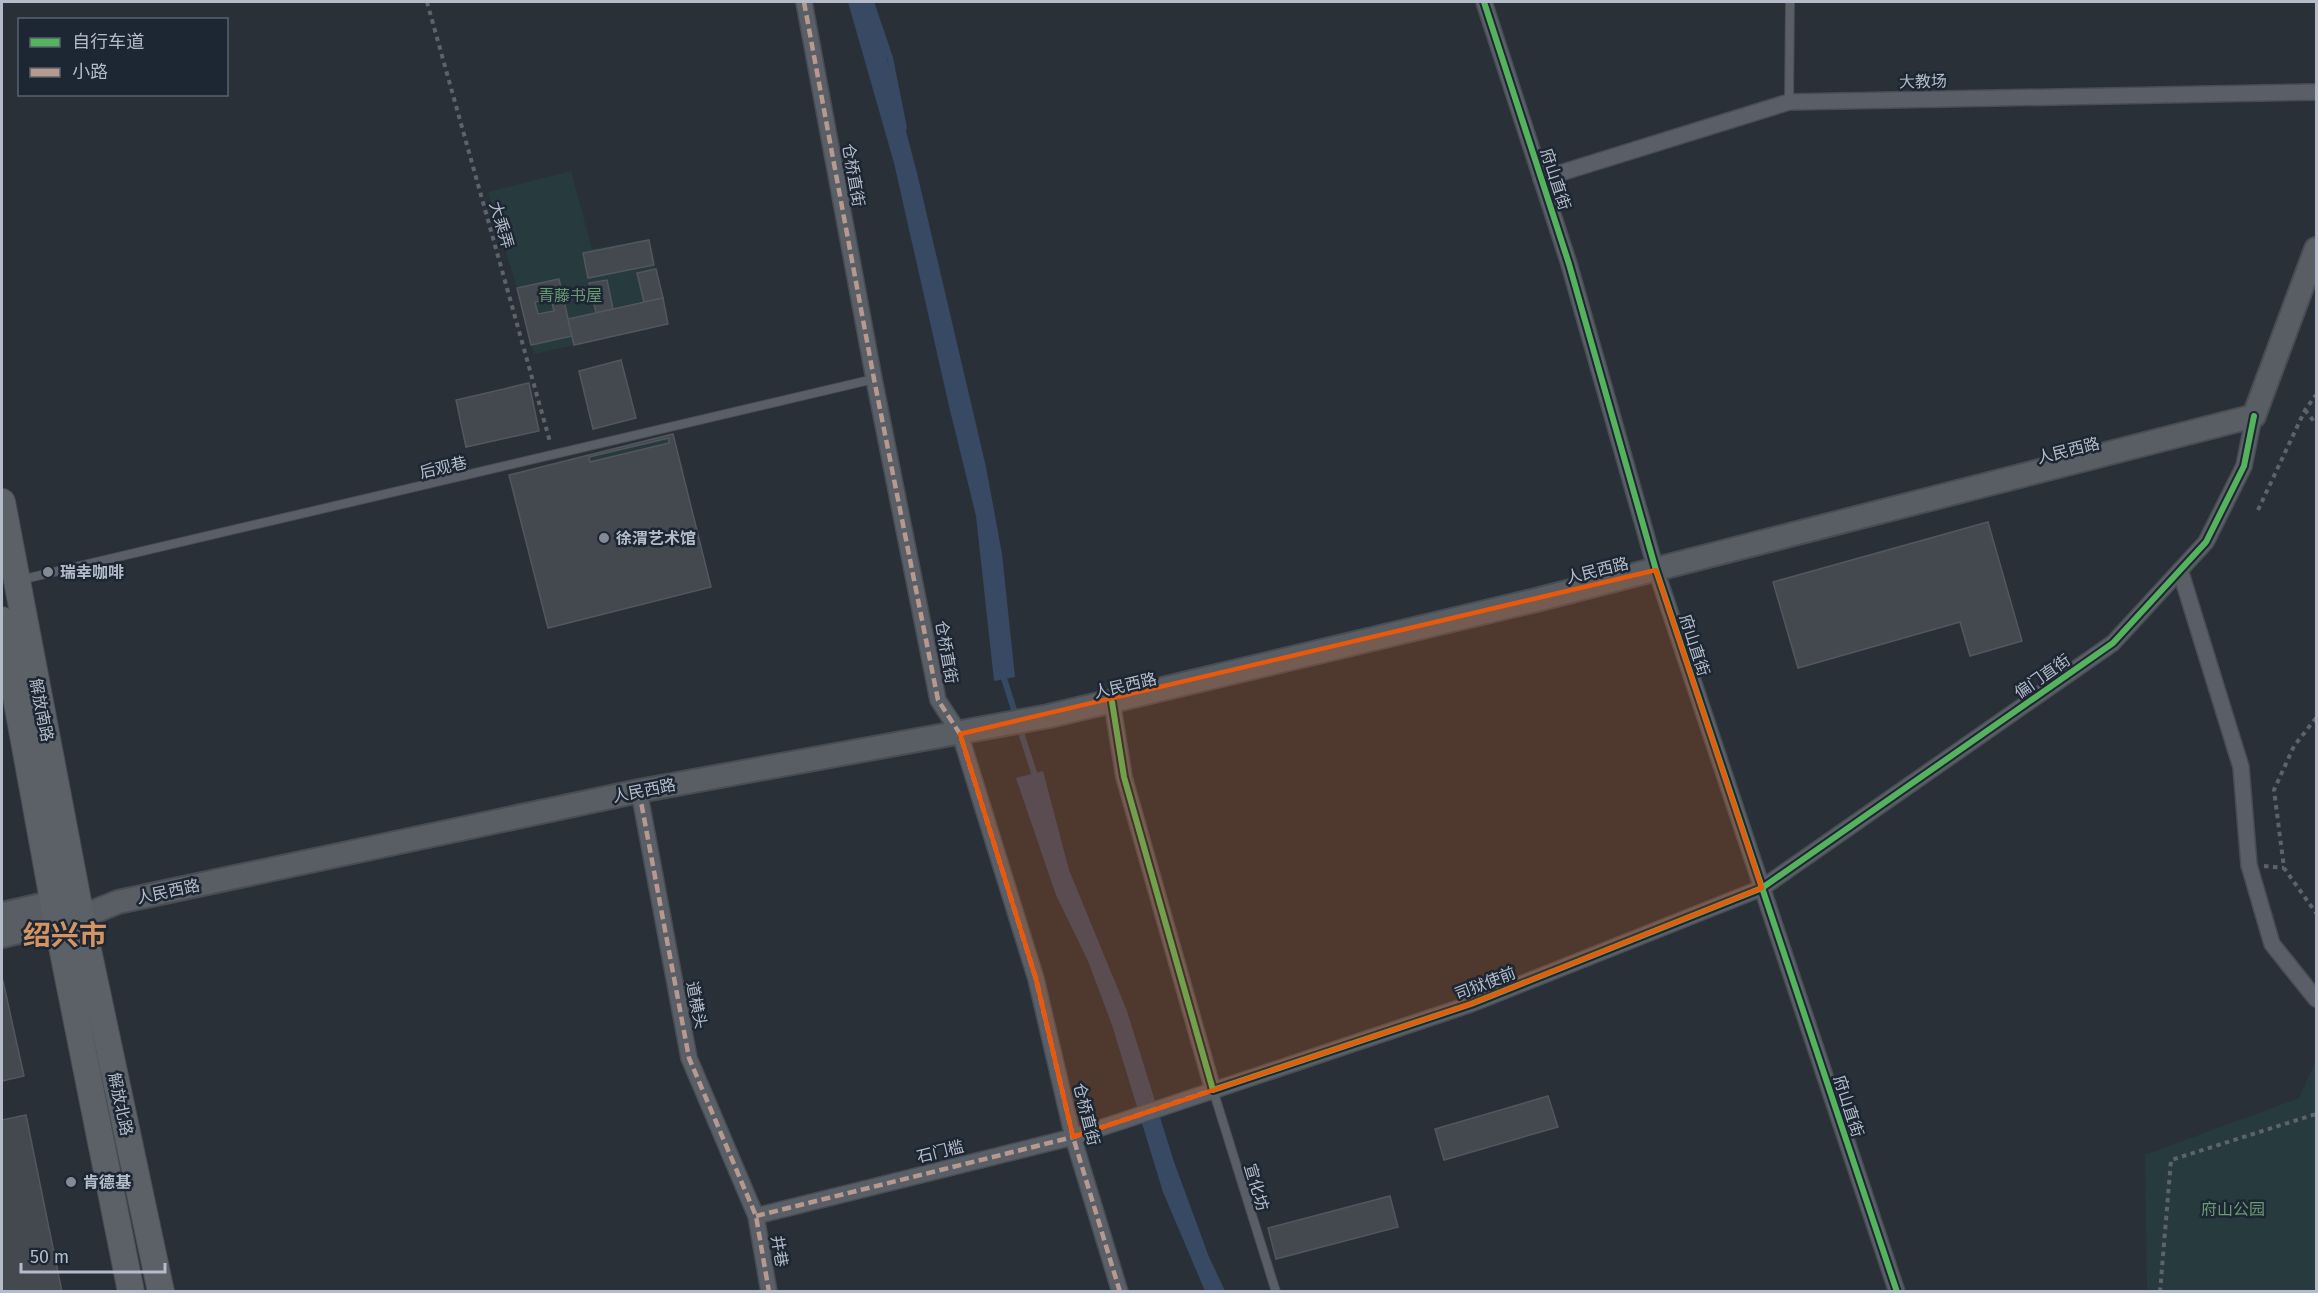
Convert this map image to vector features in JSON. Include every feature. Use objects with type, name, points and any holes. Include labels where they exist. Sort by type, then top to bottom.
[{"type":"main road","points":[[2254,416],[2316,249]]},
{"type":"main road","name":"人民西路","points":[[67,910],[118,902],[639,790],[960,734],[1112,702],[1656,570],[2254,416]]},
{"type":"main road","name":"解放南路","points":[[2,502],[18,581],[67,910]]},
{"type":"main road","name":"解放南路","points":[[2,620],[67,910]]},
{"type":"main road","points":[[2,914],[67,910]]},
{"type":"main road","points":[[2,936],[67,910]]},
{"type":"main road","name":"解放北路","points":[[67,910],[131,1292]]},
{"type":"main road","name":"解放北路","points":[[67,910],[162,1292]]},
{"type":"street","name":"仓桥直街","points":[[804,2],[874,379],[938,700],[960,734],[1036,979],[1073,1137],[1120,1292]]},
{"type":"street","name":"府山直街","points":[[1484,2],[1572,276],[1656,570],[1897,1292]]},
{"type":"street","name":"大教场","points":[[1541,179],[1789,102],[2316,92]]},
{"type":"street","name":"偏门直街","points":[[1762,888],[2113,643],[2206,542],[2244,466],[2254,416]]},
{"type":"street","points":[[2180,570],[2241,767],[2249,865],[2272,944],[2316,999]]},
{"type":"street","points":[[1112,702],[1124,777],[1213,1090]]},
{"type":"street","name":"道横头","points":[[639,790],[688,1058],[756,1216]]},
{"type":"street","name":"司狱使前","points":[[1131,1118],[1471,1004],[1762,888]]},
{"type":"street","name":"石门槛","points":[[756,1216],[1073,1137],[1131,1118]]},
{"type":"street","name":"井巷","points":[[756,1216],[769,1292]]},
{"type":"lane","points":[[1789,102],[1790,2]]},
{"type":"lane","name":"后观巷","points":[[18,581],[874,379]]},
{"type":"lane","name":"宣化坊","points":[[1213,1090],[1276,1292]]},
{"type":"path","points":[[2258,510],[2305,410],[2316,394]]},
{"type":"path","points":[[2305,410],[2316,424]]},
{"type":"path","points":[[2316,718],[2294,746],[2274,790],[2284,868],[2316,913]]},
{"type":"path","points":[[2160,1292],[2171,1160],[2316,1114]]},
{"type":"highlighted area","points":[[1656,570],[1762,888],[1471,1004],[1073,1137],[1036,979],[960,734]]},
{"type":"green space","name":"青藤书屋","points":[[571,171],[592,249],[649,239],[668,324],[534,354],[488,192]]},
{"type":"green space","points":[[669,438],[669,443],[590,462],[589,457]]},
{"type":"green space","name":"府山公园","points":[[2316,1060],[2316,1291],[2147,1291],[2145,1155],[2299,1098]]},
{"type":"water","points":[[848,2],[872,2],[917,173],[986,467],[1002,554],[1015,677],[994,681],[976,516],[894,163]]},
{"type":"water","points":[[1043,771],[1069,870],[1127,1011],[1174,1162],[1209,1257],[1225,1291],[1205,1291],[1163,1192],[1112,1025],[1088,961],[1056,895],[1016,778]]},
{"type":"building","points":[[649,240],[654,265],[588,278],[583,253]]},
{"type":"building","points":[[656,269],[663,298],[644,302],[637,273]]},
{"type":"building","points":[[559,279],[572,336],[531,345],[517,288]],"holes":[[[551,299],[554,311],[538,314],[535,302]]]},
{"type":"building","points":[[607,280],[613,309],[596,313],[589,283]]},
{"type":"building","points":[[663,298],[668,324],[574,345],[568,319]]},
{"type":"building","points":[[621,360],[636,418],[593,429],[579,371]]},
{"type":"building","points":[[529,383],[539,431],[466,447],[456,400]]},
{"type":"building","points":[[673,434],[711,587],[548,628],[509,475]],"holes":[[[669,438],[669,443],[590,462],[589,457]]]},
{"type":"building","points":[[1988,522],[2022,641],[1970,656],[1960,622],[1798,668],[1773,582]]},
{"type":"building","points":[[2,982],[24,1076],[2,1081]]},
{"type":"building","points":[[1548,1096],[1558,1127],[1444,1160],[1435,1129]]},
{"type":"building","points":[[26,1115],[62,1292],[2,1292],[2,1120]]},
{"type":"building","points":[[1390,1196],[1398,1227],[1276,1259],[1268,1228]]},
{"type":"waterway","points":[[871,2],[890,58],[904,128]]},
{"type":"waterway","points":[[1002,672],[1016,716]]},
{"type":"waterway","points":[[1019,726],[1036,779]]},
{"type":"marked path","points":[[804,2],[874,379],[938,700],[960,734],[1036,979],[1073,1137],[1120,1292]]},
{"type":"marked path","points":[[639,791],[689,1058],[756,1216],[769,1292]]},
{"type":"marked path","points":[[756,1216],[1073,1137],[1213,1090]]},
{"type":"cycle path","points":[[1484,2],[1569,264],[1656,570],[1897,1292]]},
{"type":"cycle path","points":[[1112,702],[1124,777],[1213,1090],[1471,1004],[1762,888],[2113,643],[2206,542],[2244,466],[2254,416]]},
{"type":"place","name":"徐渭艺术馆","points":[[604,538]]},
{"type":"place","name":"瑞幸咖啡","points":[[48,572]]},
{"type":"place","name":"肯德基","points":[[71,1182]]},
{"type":"district","name":"绍兴市","points":[[65,935]]}]
